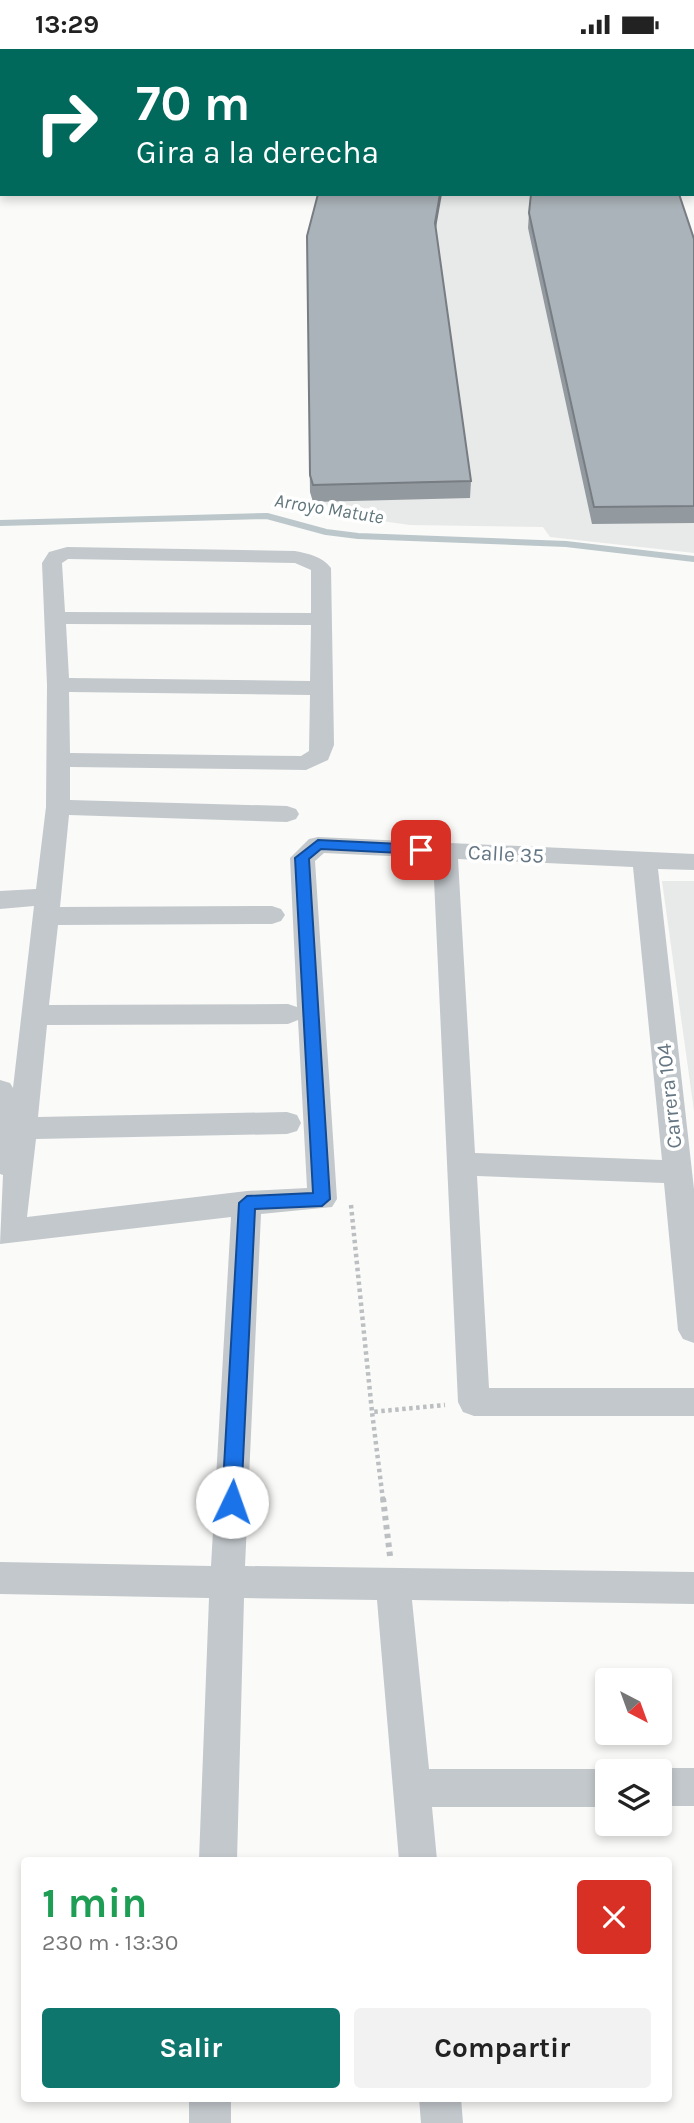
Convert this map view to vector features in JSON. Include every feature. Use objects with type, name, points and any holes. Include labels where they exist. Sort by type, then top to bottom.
[{"type":"street","points":[[6,1231],[23,1128],[58,807],[58,760],[58,685],[52,562],[56,556],[67,553],[295,557],[312,561],[321,568],[320,755],[306,763],[58,760]]},
{"type":"street","points":[[53,618],[321,619]]},
{"type":"street","points":[[58,685],[322,688]]},
{"type":"street","points":[[58,807],[287,814]]},
{"type":"street","name":"Calle 35","points":[[322,1199],[302,858],[318,845],[694,862]]},
{"type":"street","points":[[445,851],[474,1402],[694,1402]]},
{"type":"street","name":"Carrera 104","points":[[645,861],[694,1330]]},
{"type":"street","points":[[0,900],[48,906],[272,915]]},
{"type":"street","points":[[36,1015],[288,1014]]},
{"type":"street","points":[[0,1090],[6,1231]]},
{"type":"street","points":[[23,1128],[287,1123]]},
{"type":"street","points":[[461,1164],[677,1172]]},
{"type":"street","points":[[6,1231],[247,1203],[322,1199]]},
{"type":"street","points":[[218,1857],[228,1584],[247,1203]]},
{"type":"street","points":[[0,1578],[228,1584],[393,1581],[694,1588]]},
{"type":"street","points":[[393,1581],[418,1857]]},
{"type":"street","points":[[672,1787],[694,1787]]},
{"type":"street","points":[[411,1788],[595,1788]]},
{"type":"street","points":[[209,2123],[210,2102]]},
{"type":"street","points":[[440,2102],[442,2123]]},
{"type":"path","points":[[322,1199],[350,1198],[393,1581]]},
{"type":"path","points":[[372,1412],[474,1402]]},
{"type":"shaded area","points":[[321,196],[673,196],[694,261],[694,553],[550,537],[543,527],[410,525],[317,512],[310,492],[307,252]]},
{"type":"shaded area","points":[[662,881],[694,881],[694,1111]]},
{"type":"building","points":[[317,196],[440,196],[435,223],[471,481],[313,485],[310,475],[307,236]]},
{"type":"building","points":[[531,196],[680,196],[694,239],[694,506],[594,507],[529,213]]},
{"type":"waterway","name":"Arroyo Matute","points":[[0,523],[267,516],[326,532],[358,536],[566,544],[694,559]]},
{"type":"route","points":[[232,1502],[247,1203],[322,1199],[302,858],[309,849],[318,845],[421,850]]}]
